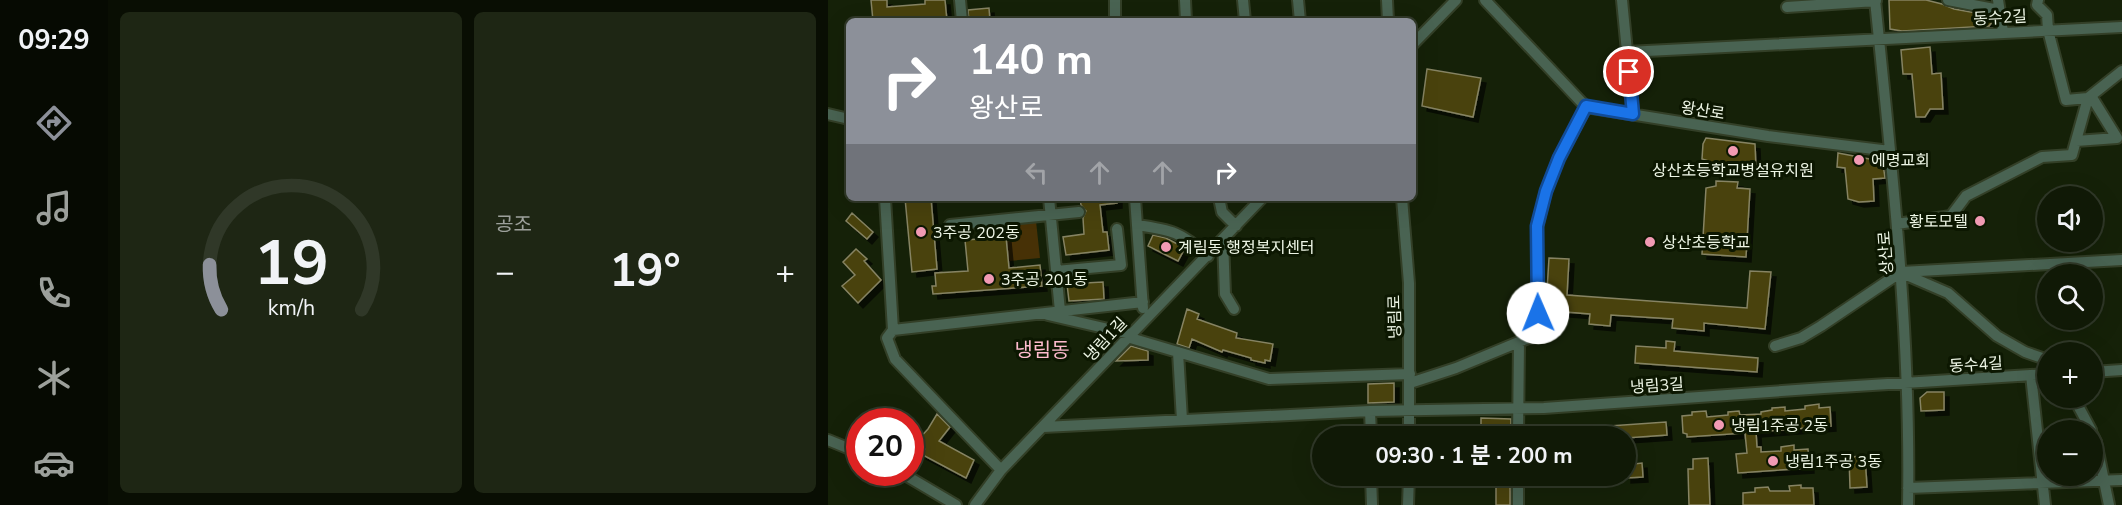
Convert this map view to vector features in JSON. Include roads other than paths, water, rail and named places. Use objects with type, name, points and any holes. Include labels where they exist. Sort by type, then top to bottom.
[{"type":"street","points":[[960,0],[962,18]]},
{"type":"street","points":[[1115,0],[1115,18]]},
{"type":"street","points":[[1185,0],[1186,18]]},
{"type":"street","points":[[1243,0],[1245,18]]},
{"type":"street","points":[[1298,0],[1300,18]]},
{"type":"street","points":[[1387,0],[1388,18]]},
{"type":"street","points":[[1416,41],[1456,0]]},
{"type":"street","points":[[1042,313],[1129,335],[1269,380],[1410,378],[1456,368],[1538,334],[1537,226],[1546,191],[1559,158],[1586,106],[1485,0]]},
{"type":"street","points":[[1622,0],[1633,114]]},
{"type":"street","points":[[1948,0],[1999,5],[2003,32]]},
{"type":"street","points":[[2038,0],[2037,5],[2048,15],[2048,30],[2066,100],[2090,97],[2122,71]]},
{"type":"street","points":[[1787,7],[1876,1]]},
{"type":"street","name":"상산로","points":[[1876,1],[1898,224],[1907,384],[1908,505]]},
{"type":"street","name":"동수2길","points":[[1627,52],[2122,27]]},
{"type":"street","points":[[2090,97],[2120,138]]},
{"type":"street","points":[[1898,224],[1951,216],[1966,196],[2042,157],[2072,155],[2090,97]]},
{"type":"street","name":"왕산로","points":[[1586,106],[1768,136],[1890,151]]},
{"type":"street","points":[[828,114],[846,118]]},
{"type":"street","points":[[2076,141],[2120,138]]},
{"type":"street","points":[[885,201],[894,330]]},
{"type":"street","points":[[1049,201],[1060,311]]},
{"type":"street","points":[[1135,201],[1144,320]]},
{"type":"street","points":[[1220,201],[1222,212],[1236,226]]},
{"type":"street","name":"냉림1길","points":[[975,505],[1001,470],[1259,201]]},
{"type":"street","name":"냉림로","points":[[1402,201],[1409,283],[1409,426]]},
{"type":"street","points":[[950,225],[1079,212]]},
{"type":"street","points":[[1137,225],[1168,230],[1188,238],[1208,256]]},
{"type":"street","points":[[1056,271],[1120,265],[1116,230]]},
{"type":"street","points":[[1223,239],[1225,294],[1234,309]]},
{"type":"street","points":[[1775,346],[1801,338],[1901,272],[2122,260]]},
{"type":"street","points":[[1901,272],[1948,293],[1997,336],[2037,356]]},
{"type":"street","points":[[1001,470],[895,358],[887,338],[894,330],[1143,302]]},
{"type":"street","points":[[1518,426],[1519,342]]},
{"type":"street","points":[[1178,352],[1182,420]]},
{"type":"street","points":[[2103,371],[2122,370]]},
{"type":"street","points":[[2031,375],[2037,430]]},
{"type":"street","name":"동수4길","points":[[1907,384],[2037,375]]},
{"type":"street","name":"냉림3길","points":[[1043,427],[1370,411],[1518,409],[1907,384]]},
{"type":"street","points":[[1370,411],[1371,426]]},
{"type":"street","points":[[828,440],[846,447]]},
{"type":"street","points":[[2103,473],[2109,505]]},
{"type":"street","points":[[2105,481],[2122,480]]},
{"type":"street","points":[[1908,488],[2037,484]]},
{"type":"street","points":[[924,486],[956,505]]},
{"type":"street","points":[[1371,486],[1372,505]]},
{"type":"street","points":[[1408,505],[1409,486]]},
{"type":"street","points":[[1518,486],[1518,505]]},
{"type":"street","points":[[2043,486],[2045,505]]},
{"type":"place","name":"상산초등학교병설유치원","points":[[1733,151]]},
{"type":"place","name":"에명교회","points":[[1859,160]]},
{"type":"place","name":"황토모텔","points":[[1980,221]]},
{"type":"place","name":"3주공 202동","points":[[921,232]]},
{"type":"place","name":"상산초등학교","points":[[1650,242]]},
{"type":"place","name":"계림동 행정복지센터","points":[[1166,247]]},
{"type":"place","name":"3주공 201동","points":[[989,279]]},
{"type":"place","name":"냉림1주공 2동","points":[[1719,425]]},
{"type":"place","name":"냉림1주공 3동","points":[[1773,461]]},
{"type":"district","name":"냉림동","points":[[1042,350]]}]
